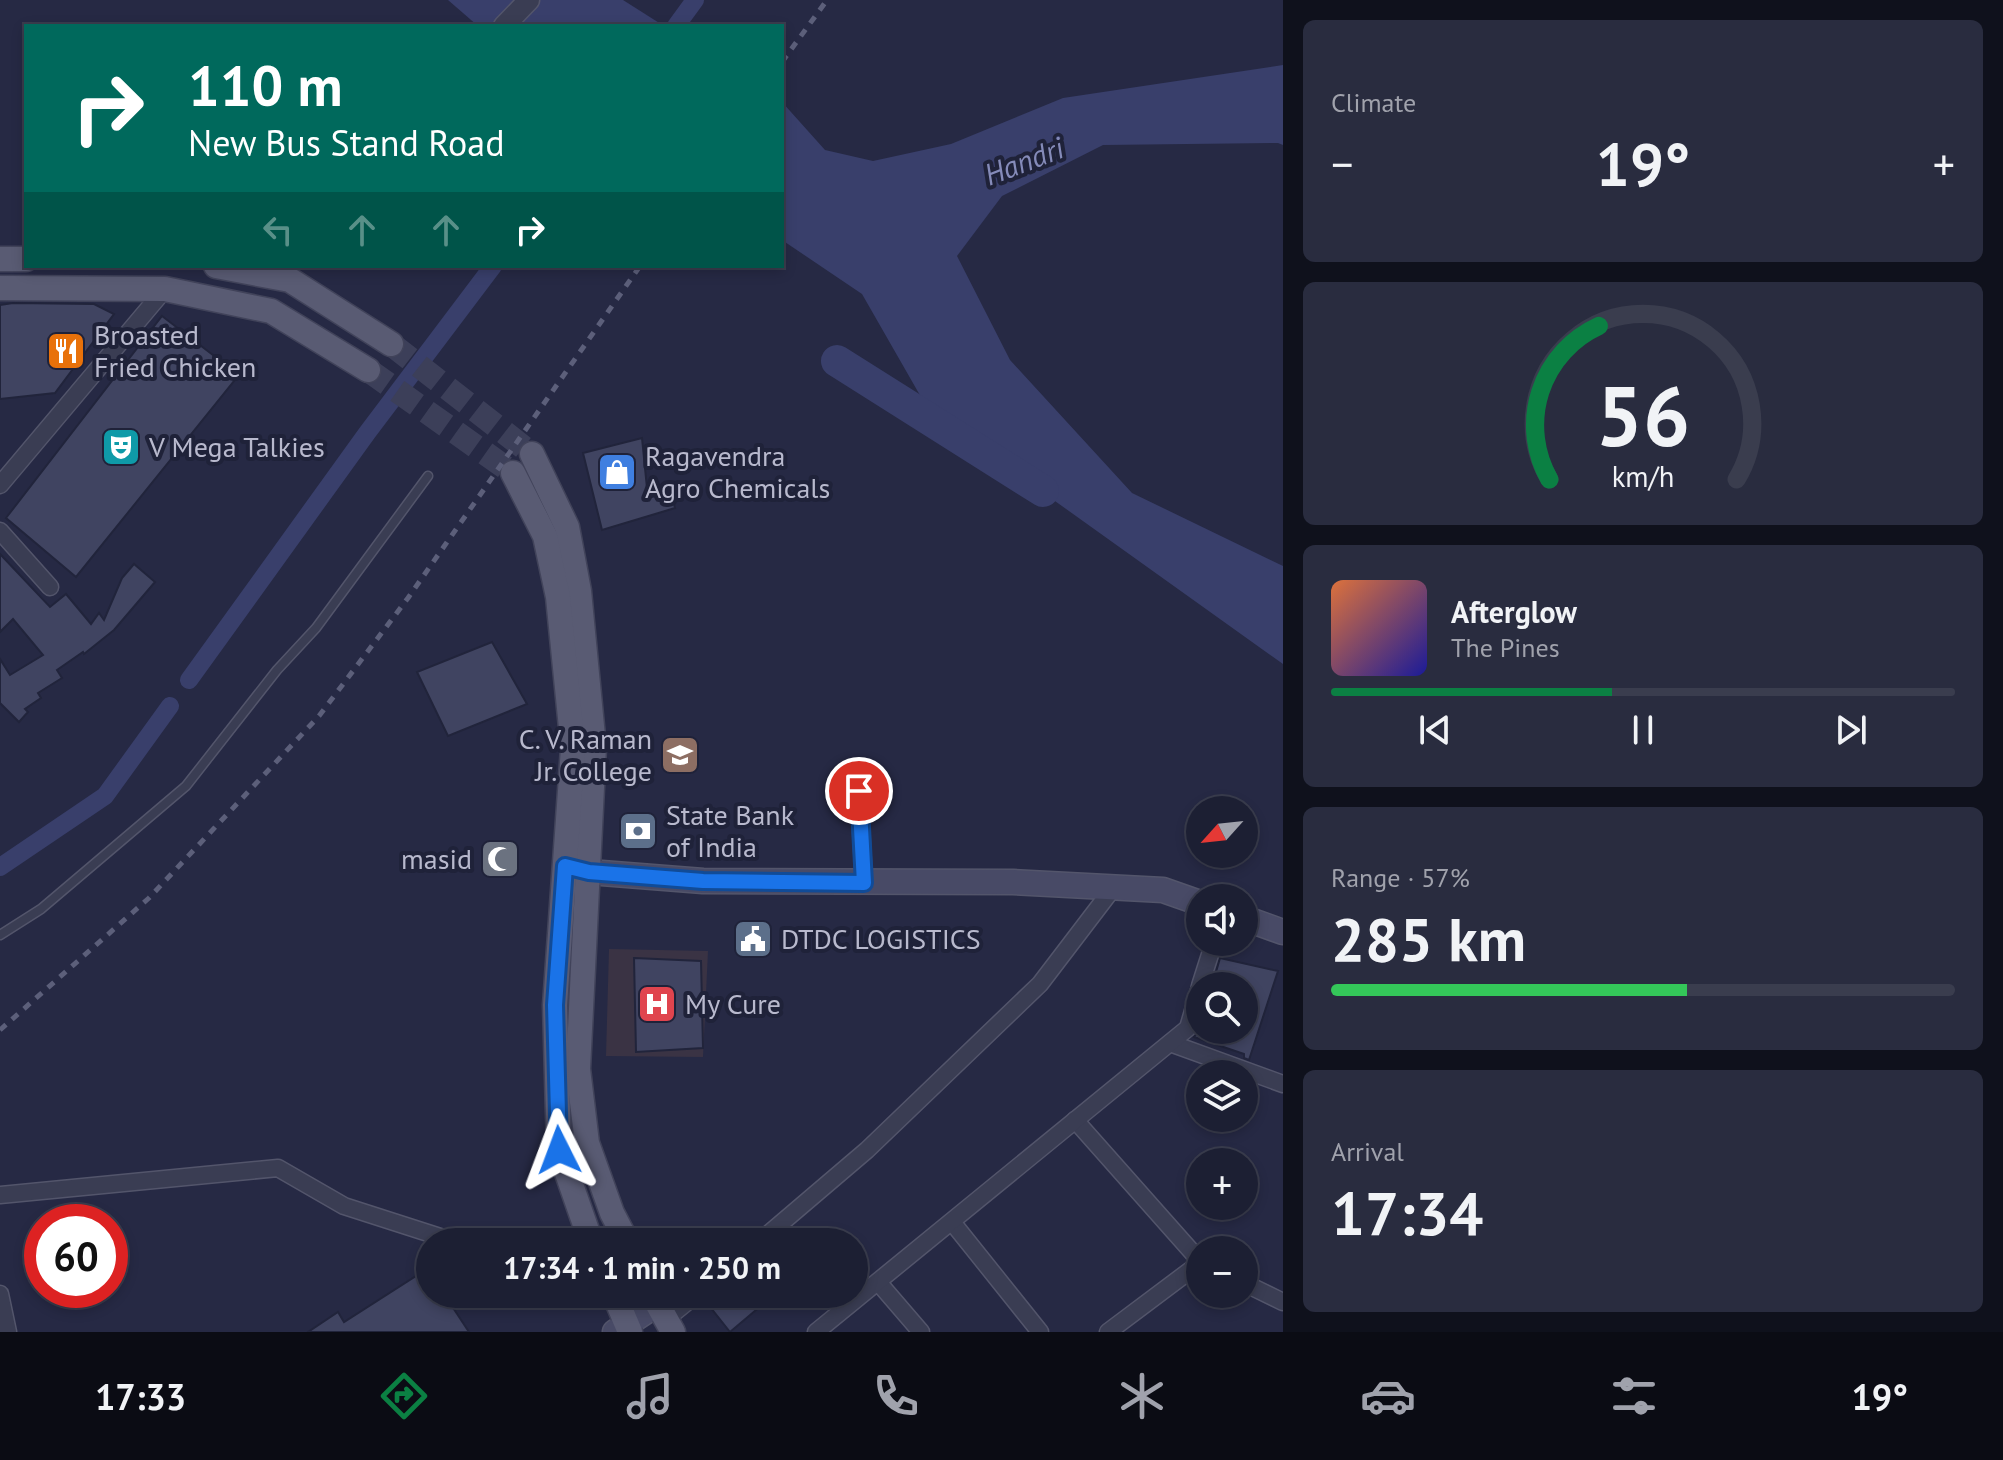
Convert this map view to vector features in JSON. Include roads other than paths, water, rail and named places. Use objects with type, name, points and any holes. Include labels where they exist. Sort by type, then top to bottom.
[{"type":"main road","points":[[0,259],[24,259]]},
{"type":"main road","points":[[238,268],[292,273],[391,344]]},
{"type":"main road","points":[[0,288],[165,289],[271,311],[368,370]]},
{"type":"main road","points":[[532,454],[567,527],[579,591],[594,747],[578,1069],[587,1143],[620,1228]]},
{"type":"main road","points":[[513,473],[545,536],[558,597],[573,748],[555,1005],[559,1150],[586,1228]]},
{"type":"main road","points":[[589,872],[703,881],[1013,882],[1163,890],[1186,898]]},
{"type":"main road","points":[[1258,923],[1283,932]]},
{"type":"main road","points":[[618,1308],[623,1329],[662,1313]]},
{"type":"street","points":[[506,24],[529,0]]},
{"type":"street","points":[[0,485],[165,289]]},
{"type":"street","points":[[0,531],[50,587],[0,549]]},
{"type":"street","points":[[859,791],[864,883]]},
{"type":"street","points":[[565,866],[589,872]]},
{"type":"street","points":[[775,1228],[867,1150],[1040,984],[1114,887]]},
{"type":"street","points":[[816,1332],[1186,1030]]},
{"type":"street","points":[[1170,1043],[1283,1084]]},
{"type":"street","points":[[1075,1120],[1186,1246]]},
{"type":"street","points":[[0,1195],[278,1168],[344,1206],[416,1229]]},
{"type":"street","points":[[952,1222],[1040,1332]]},
{"type":"street","points":[[1108,1332],[1186,1273]]},
{"type":"street","points":[[878,1282],[921,1332]]},
{"type":"street","points":[[1258,1290],[1283,1302]]},
{"type":"street","points":[[0,1294],[8,1332]]},
{"type":"lane","points":[[0,935],[41,909],[186,786],[277,670],[316,628],[428,476]]},
{"type":"water","points":[[448,0],[623,0],[661,24],[476,24]]},
{"type":"water","name":"Handri","points":[[1283,65],[1283,145],[1103,145],[1002,196],[957,256],[1010,360],[1132,493],[1283,566],[1283,664],[929,411],[862,294],[784,241],[784,104],[825,150],[873,161],[951,144],[1063,98]]},
{"type":"waterway","points":[[677,24],[695,0]]},
{"type":"waterway","points":[[189,680],[367,433],[491,268]]},
{"type":"waterway","points":[[837,361],[1043,491]]},
{"type":"waterway","points":[[0,867],[105,796],[170,706]]},
{"type":"tunnel","points":[[391,344],[532,454]]},
{"type":"tunnel","points":[[368,370],[513,473]]},
{"type":"railway","points":[[784,59],[827,0]]},
{"type":"railway","points":[[0,1030],[149,898],[319,716],[408,598],[639,268]]},
{"type":"place","name":"Broasted Fried Chicken","points":[[66,351]]},
{"type":"place","name":"V Mega Talkies","points":[[121,447]]},
{"type":"place","name":"Ragavendra Agro Chemicals","points":[[617,472]]},
{"type":"place","name":"C. V. Raman Jr. College","points":[[680,755]]},
{"type":"place","name":"State Bank of India","points":[[638,831]]},
{"type":"place","name":"masid","points":[[500,859]]},
{"type":"place","name":"DTDC LOGISTICS","points":[[753,939]]},
{"type":"place","name":"My Cure","points":[[657,1004]]}]
